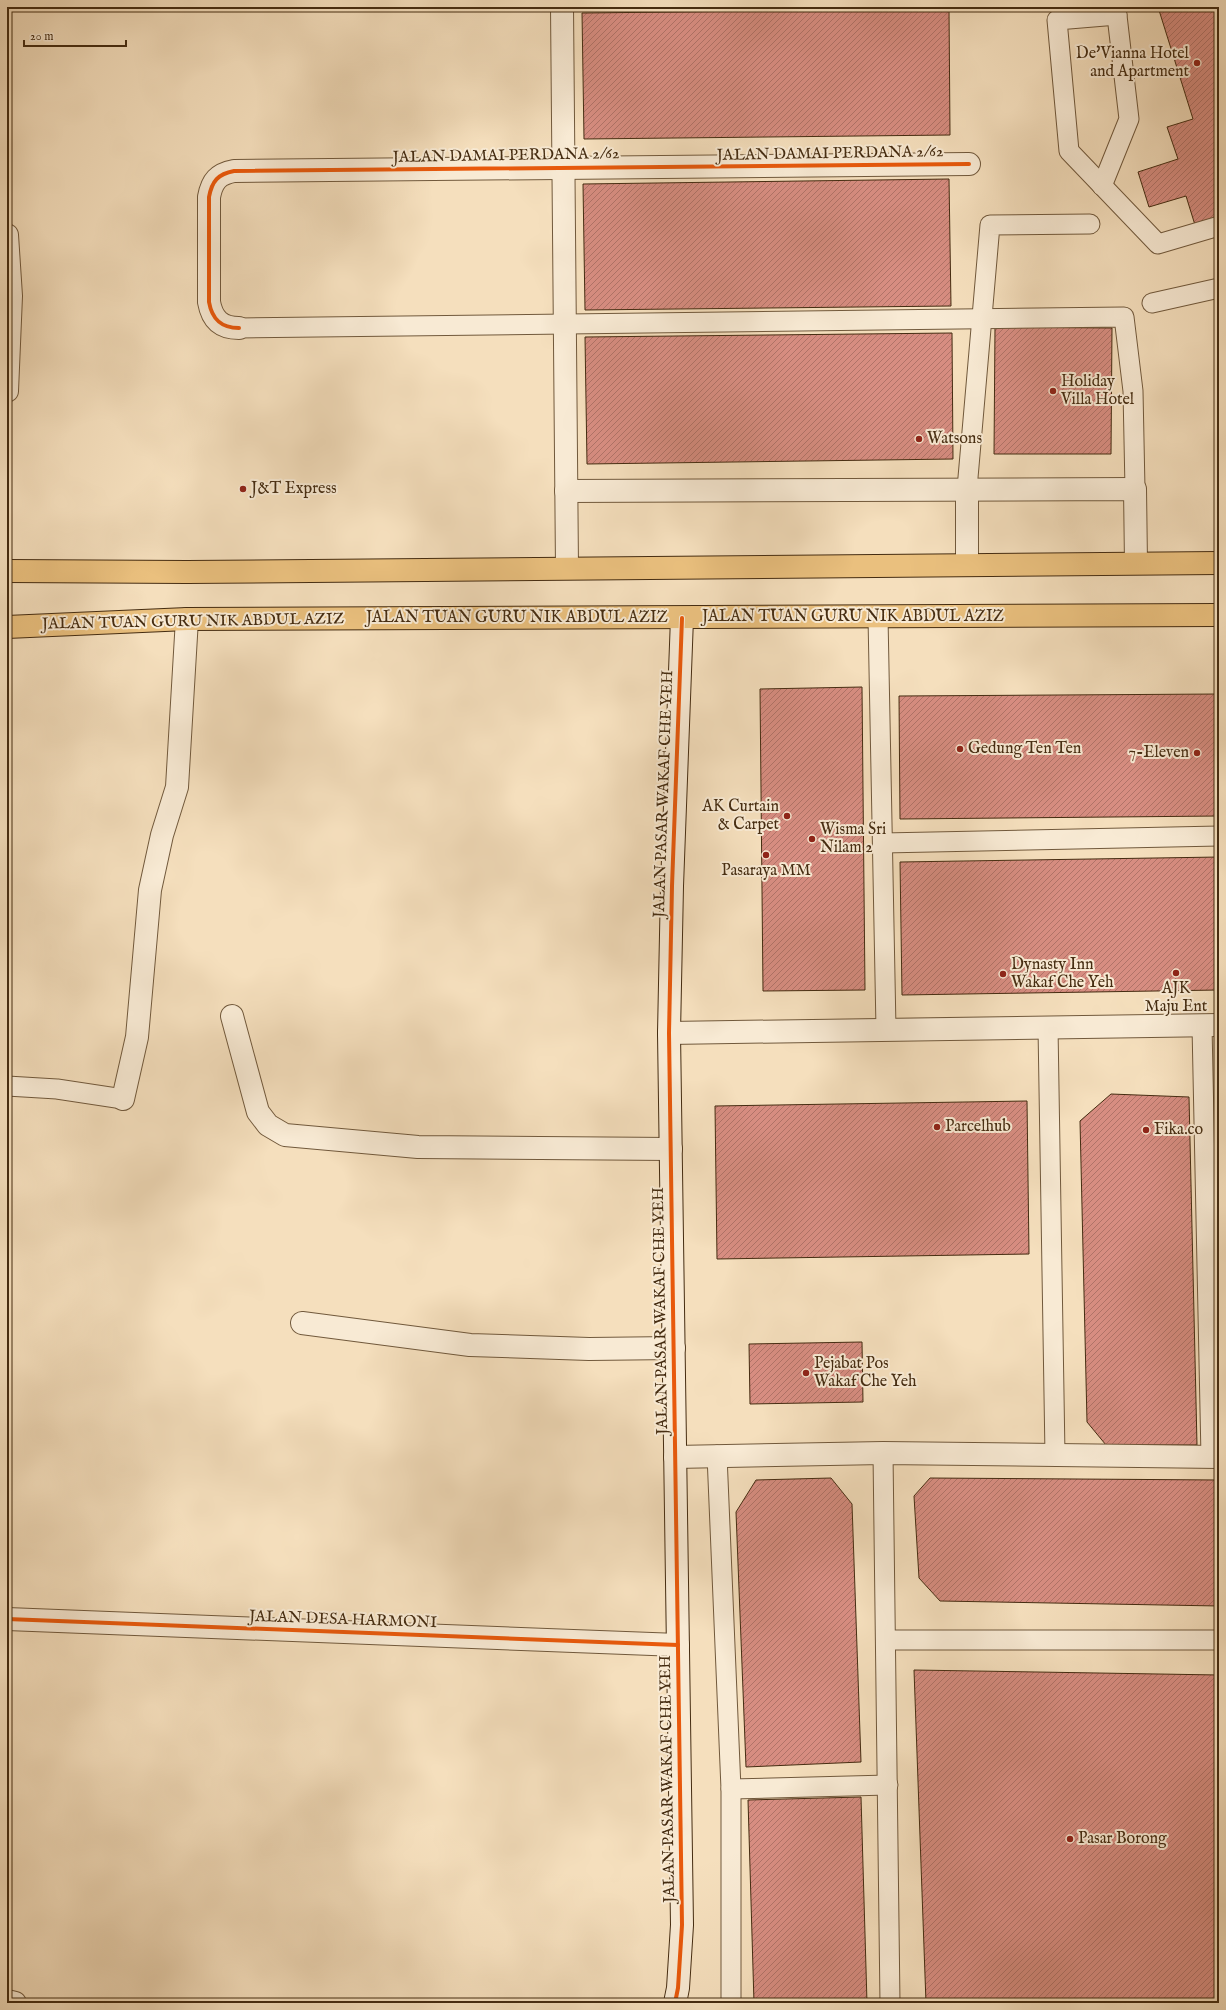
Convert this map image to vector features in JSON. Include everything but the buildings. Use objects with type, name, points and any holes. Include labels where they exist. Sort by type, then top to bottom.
[{"type":"main road","points":[[7,570],[187,572],[1219,563]]},
{"type":"main road","name":"JALAN TUAN GURU NIK ABDUL AZIZ","points":[[7,627],[187,619],[1219,615]]},
{"type":"street","points":[[562,7],[567,568]]},
{"type":"street","name":"JALAN DAMAI PERDANA 2/62","points":[[239,328],[224,326],[216,320],[211,312],[209,302],[209,197],[211,187],[216,179],[224,173],[234,171],[969,164]]},
{"type":"street","points":[[7,235],[11,296],[7,391]]},
{"type":"street","points":[[967,489],[967,565]]},
{"type":"street","points":[[566,491],[1135,489],[1136,564]]},
{"type":"street","name":"JALAN PASAR WAKAF CHE YEH","points":[[675,2003],[678,1988],[682,1924],[669,1033],[672,886],[682,618]]},
{"type":"street","points":[[123,1099],[137,1037],[150,890],[162,835],[177,787],[187,619]]},
{"type":"street","points":[[232,1016],[258,1112],[268,1125],[285,1135],[418,1146],[671,1150]]},
{"type":"street","points":[[669,1033],[1211,1026]]},
{"type":"street","points":[[302,1323],[470,1345],[589,1349],[674,1348]]},
{"type":"street","points":[[675,1457],[884,1453],[1215,1457]]},
{"type":"street","name":"JALAN DESA HARMONI","points":[[7,1619],[678,1645]]},
{"type":"street","points":[[7,2001],[15,2003]]},
{"type":"lane","points":[[1102,186],[1129,119],[1116,11],[1057,20],[1069,151],[1102,186],[1158,244],[1219,226]]},
{"type":"lane","points":[[967,489],[990,225],[1090,224]]},
{"type":"lane","points":[[1152,303],[1219,288]]},
{"type":"lane","points":[[239,328],[1124,317],[1133,390],[1135,489]]},
{"type":"lane","points":[[878,617],[886,1030]]},
{"type":"lane","points":[[883,843],[1219,836]]},
{"type":"lane","points":[[1211,1026],[1215,1457]]},
{"type":"lane","points":[[1048,1027],[1055,1455]]},
{"type":"lane","points":[[7,1086],[57,1089],[123,1099]]},
{"type":"lane","points":[[884,1453],[890,2003]]},
{"type":"lane","points":[[718,1455],[731,1789],[731,2003]]},
{"type":"lane","points":[[886,1640],[1219,1640]]},
{"type":"lane","points":[[731,1789],[888,1785]]},
{"type":"cycle path","points":[[239,328],[233,328],[218,321],[212,313],[209,302],[209,197],[212,187],[217,179],[228,172],[969,164]]},
{"type":"cycle path","points":[[675,2003],[678,1988],[682,1925],[669,1033],[672,886],[682,618]]},
{"type":"cycle path","points":[[7,1619],[678,1645]]},
{"type":"place","name":"De'Vianna Hotel and Apartment","points":[[1197,63]]},
{"type":"place","name":"Holiday Villa Hotel","points":[[1053,391]]},
{"type":"place","name":"Watsons","points":[[919,439]]},
{"type":"place","name":"J&T Express","points":[[243,489]]},
{"type":"place","name":"Gedung Ten Ten","points":[[960,749]]},
{"type":"place","name":"7-Eleven","points":[[1197,753]]},
{"type":"place","name":"AK Curtain & Carpet","points":[[787,816]]},
{"type":"place","name":"Wisma Sri Nilam 2","points":[[812,839]]},
{"type":"place","name":"Pasaraya MM","points":[[766,855]]},
{"type":"place","name":"AJK Maju Ent","points":[[1176,973]]},
{"type":"place","name":"Dynasty Inn Wakaf Che Yeh","points":[[1003,974]]},
{"type":"place","name":"Parcelhub","points":[[937,1127]]},
{"type":"place","name":"Fika.co","points":[[1146,1130]]},
{"type":"place","name":"Pejabat Pos Wakaf Che Yeh","points":[[806,1373]]},
{"type":"place","name":"Pasar Borong","points":[[1070,1839]]}]
